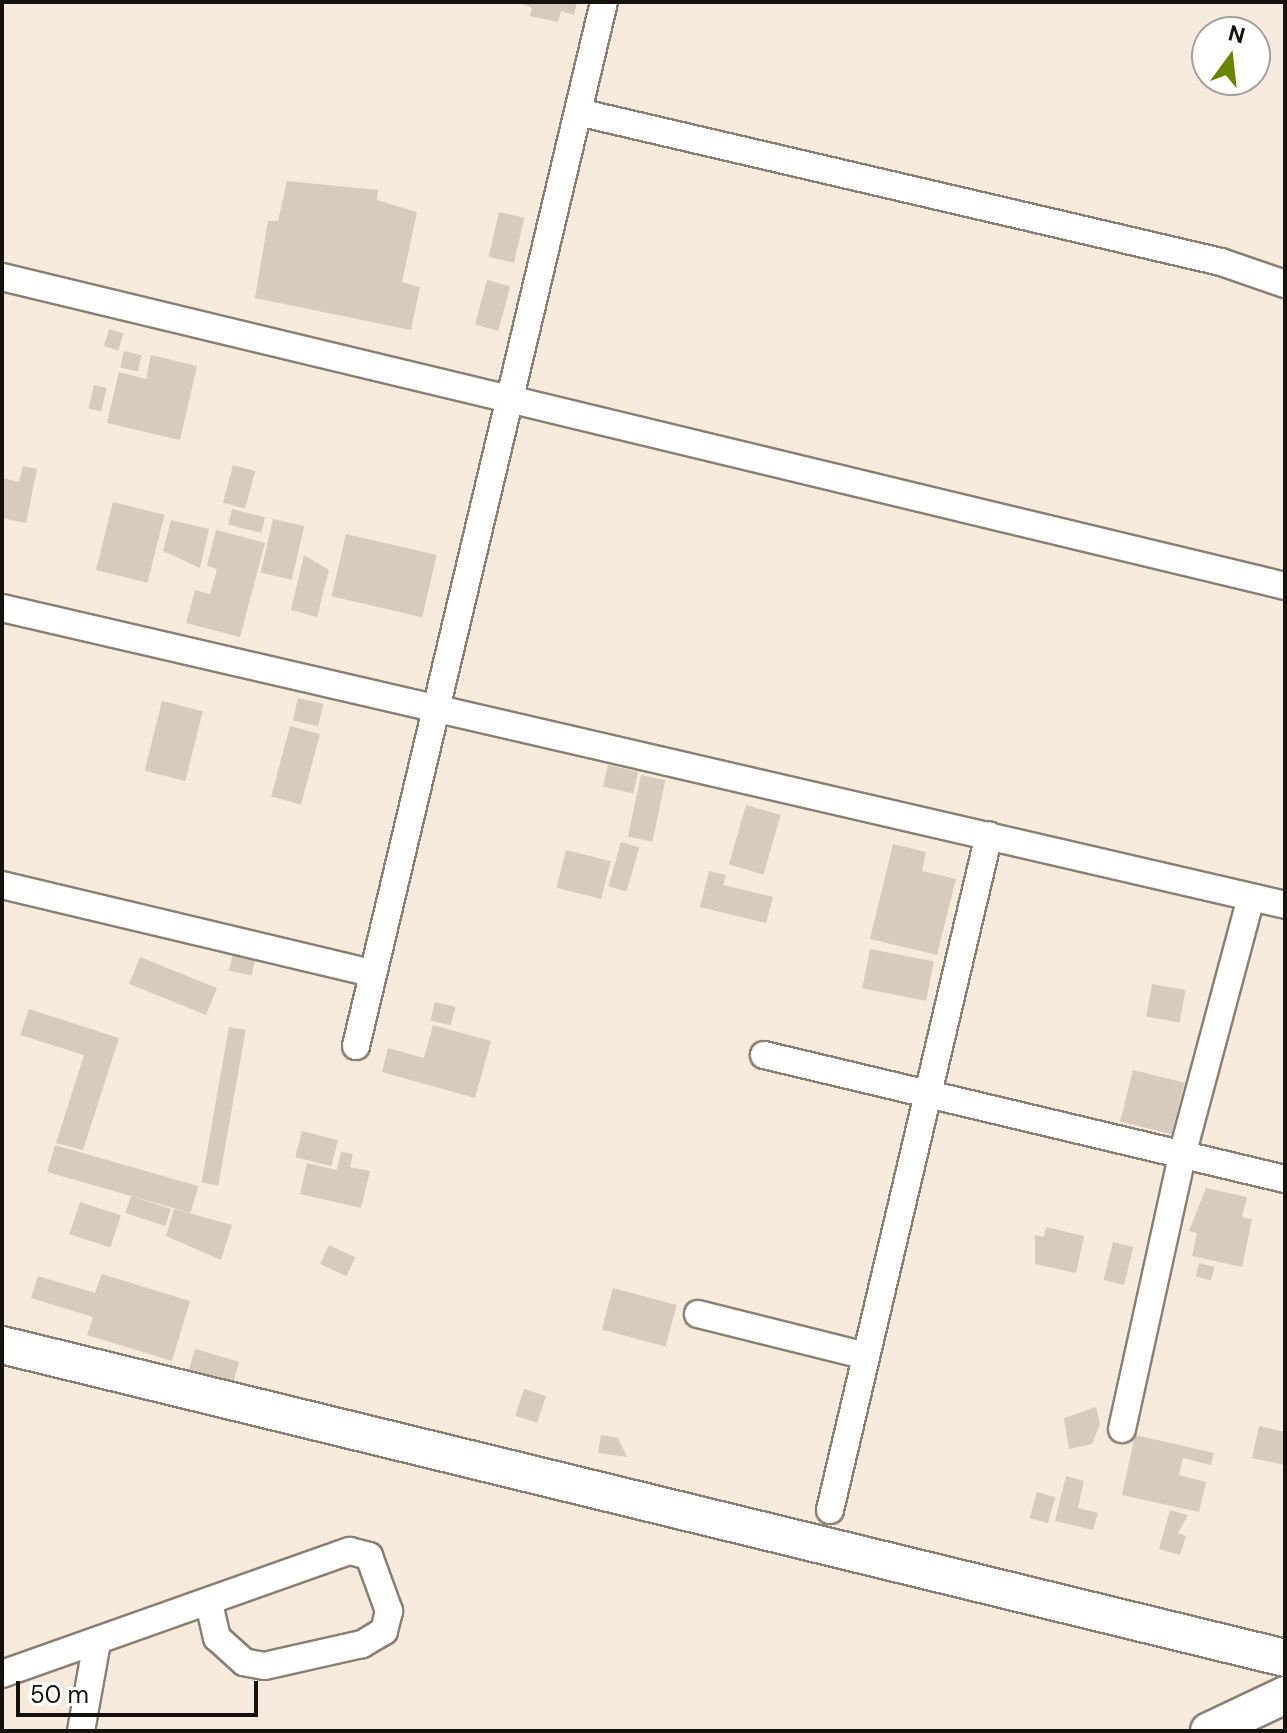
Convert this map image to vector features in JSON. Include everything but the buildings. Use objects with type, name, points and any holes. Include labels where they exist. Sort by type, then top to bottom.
[{"type":"street","points":[[356,1046],[370,973],[441,705],[509,397],[604,2]]},
{"type":"street","points":[[578,112],[1221,262],[1285,284]]},
{"type":"street","points":[[2,277],[1285,586]]},
{"type":"street","points":[[2,608],[441,705],[1285,905]]},
{"type":"street","points":[[830,1510],[989,835]]},
{"type":"street","points":[[2,885],[370,973]]},
{"type":"street","points":[[1122,1429],[1182,1155],[1251,897]]},
{"type":"street","points":[[764,1055],[1285,1179]]},
{"type":"street","points":[[698,1314],[866,1356]]},
{"type":"street","points":[[2,1345],[1285,1658]]},
{"type":"street","points":[[2,1674],[350,1551],[369,1556],[389,1611],[384,1631],[362,1644],[264,1666],[244,1662],[217,1638],[209,1602]]},
{"type":"street","points":[[78,1730],[97,1642]]},
{"type":"street","points":[[1209,1731],[1285,1695]]}]
